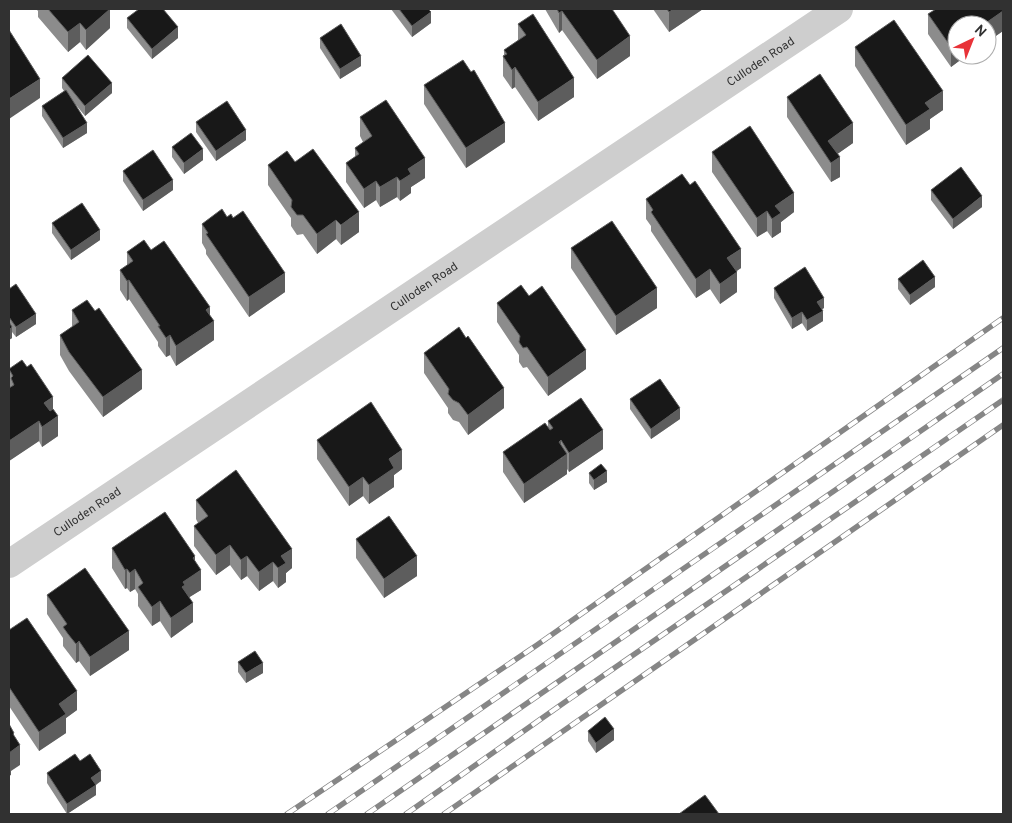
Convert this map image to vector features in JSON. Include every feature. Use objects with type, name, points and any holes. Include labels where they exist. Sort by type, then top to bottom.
[{"type":"street","name":"Culloden Road","points":[[9,564],[838,9]]},
{"type":"building","points":[[48,9],[110,9],[86,30],[80,23],[68,32]]},
{"type":"building","points":[[139,9],[163,9],[178,27],[152,49],[127,18]]},
{"type":"building","points":[[399,9],[428,9],[431,12],[412,26]]},
{"type":"building","points":[[557,9],[612,9],[630,36],[597,60],[562,11],[559,13]]},
{"type":"building","points":[[936,9],[1003,9],[997,15],[947,15],[947,41],[928,14]]},
{"type":"building","points":[[533,14],[574,78],[538,102],[515,67],[512,70],[503,56],[507,54],[504,50],[526,35],[518,24]]},
{"type":"building","points":[[894,20],[943,91],[925,103],[930,109],[906,125],[855,47]]},
{"type":"building","points":[[341,24],[361,56],[340,69],[320,38]]},
{"type":"building","points":[[9,30],[40,79],[9,99]]},
{"type":"building","points":[[88,55],[112,83],[85,106],[62,78]]},
{"type":"building","points":[[463,60],[471,72],[474,70],[505,123],[466,148],[424,85]]},
{"type":"building","points":[[820,74],[853,123],[828,141],[840,157],[831,163],[787,97]]},
{"type":"building","points":[[66,90],[87,123],[63,138],[42,106]]},
{"type":"building","points":[[386,100],[425,158],[408,169],[411,174],[400,181],[397,177],[380,187],[376,181],[364,189],[346,163],[359,154],[355,148],[372,136],[360,117]]},
{"type":"building","points":[[227,101],[246,130],[216,151],[196,122]]},
{"type":"building","points":[[750,126],[794,193],[775,206],[781,213],[772,219],[767,211],[757,218],[712,152]]},
{"type":"building","points":[[191,133],[203,149],[184,163],[172,147]]},
{"type":"building","points":[[313,149],[359,212],[341,225],[336,220],[317,234],[303,215],[297,215],[291,207],[292,200],[268,165],[287,151],[295,162]]},
{"type":"building","points":[[153,150],[173,180],[143,200],[123,171]]},
{"type":"building","points":[[961,167],[982,196],[953,219],[931,190]]},
{"type":"building","points":[[682,174],[690,185],[695,181],[741,249],[727,258],[737,272],[720,284],[710,269],[696,279],[651,212],[653,210],[646,199]]},
{"type":"building","points":[[82,203],[100,230],[71,250],[52,223]]},
{"type":"building","points":[[222,209],[227,217],[231,214],[233,218],[243,211],[285,273],[249,297],[206,234],[208,233],[202,224]]},
{"type":"building","points":[[612,221],[657,288],[616,316],[571,248]]},
{"type":"building","points":[[144,240],[151,250],[164,241],[210,307],[206,310],[214,321],[176,346],[170,335],[166,338],[129,280],[127,281],[120,270],[133,261],[127,252]]},
{"type":"building","points":[[923,260],[935,277],[910,295],[898,279]]},
{"type":"building","points":[[805,267],[824,298],[817,302],[823,311],[807,320],[802,312],[792,318],[774,288]]},
{"type":"building","points":[[16,284],[36,314],[16,327],[9,317],[9,289]]},
{"type":"building","points":[[521,285],[529,296],[542,286],[586,350],[548,377],[527,347],[523,348],[519,342],[520,336],[497,303]]},
{"type":"building","points":[[87,300],[95,311],[99,308],[142,370],[103,397],[69,352],[60,335],[79,322],[72,310]]},
{"type":"building","points":[[459,327],[466,338],[468,336],[504,388],[468,415],[459,403],[448,394],[449,389],[424,353]]},
{"type":"building","points":[[22,360],[27,367],[31,364],[53,397],[44,403],[50,411],[53,409],[58,416],[42,427],[39,421],[9,441],[9,388],[14,385],[11,378],[13,376],[9,369]]},
{"type":"building","points":[[660,379],[680,408],[651,429],[630,399]]},
{"type":"building","points":[[581,398],[603,430],[569,453],[561,440],[559,442],[567,454],[524,484],[503,452],[545,423],[550,430],[553,428],[548,421]]},
{"type":"building","points":[[371,402],[402,450],[389,459],[394,468],[369,485],[363,477],[349,487],[317,440]]},
{"type":"building","points":[[601,464],[607,471],[594,480],[589,473]]},
{"type":"building","points":[[236,470],[292,549],[281,556],[286,563],[278,568],[273,562],[259,572],[247,556],[241,560],[230,545],[216,555],[194,526],[208,516],[196,500]]},
{"type":"building","points":[[165,512],[195,556],[193,558],[201,570],[183,582],[185,585],[182,587],[193,603],[171,618],[160,601],[152,607],[138,587],[143,583],[135,569],[130,573],[127,569],[125,570],[112,548]]},
{"type":"building","points":[[389,516],[417,556],[384,579],[356,539]]},
{"type":"building","points":[[85,568],[129,631],[90,657],[79,641],[76,644],[63,627],[67,624],[47,595]]},
{"type":"building","points":[[27,618],[77,691],[59,704],[66,714],[39,732],[9,687],[9,630]]},
{"type":"building","points":[[255,651],[263,663],[246,673],[238,662]]},
{"type":"building","points":[[605,717],[614,729],[596,743],[588,731]]},
{"type":"building","points":[[9,724],[20,745],[9,753]]},
{"type":"building","points":[[75,754],[80,761],[90,754],[101,771],[91,778],[96,785],[67,804],[47,773]]},
{"type":"building","points":[[705,795],[719,814],[679,814]]},
{"type":"railway","points":[[287,814],[537,645],[1003,318]]},
{"type":"railway","points":[[328,814],[1003,348]]},
{"type":"railway","points":[[367,814],[1003,374]]},
{"type":"railway","points":[[406,814],[1003,400]]},
{"type":"railway","points":[[444,814],[1003,425]]}]
